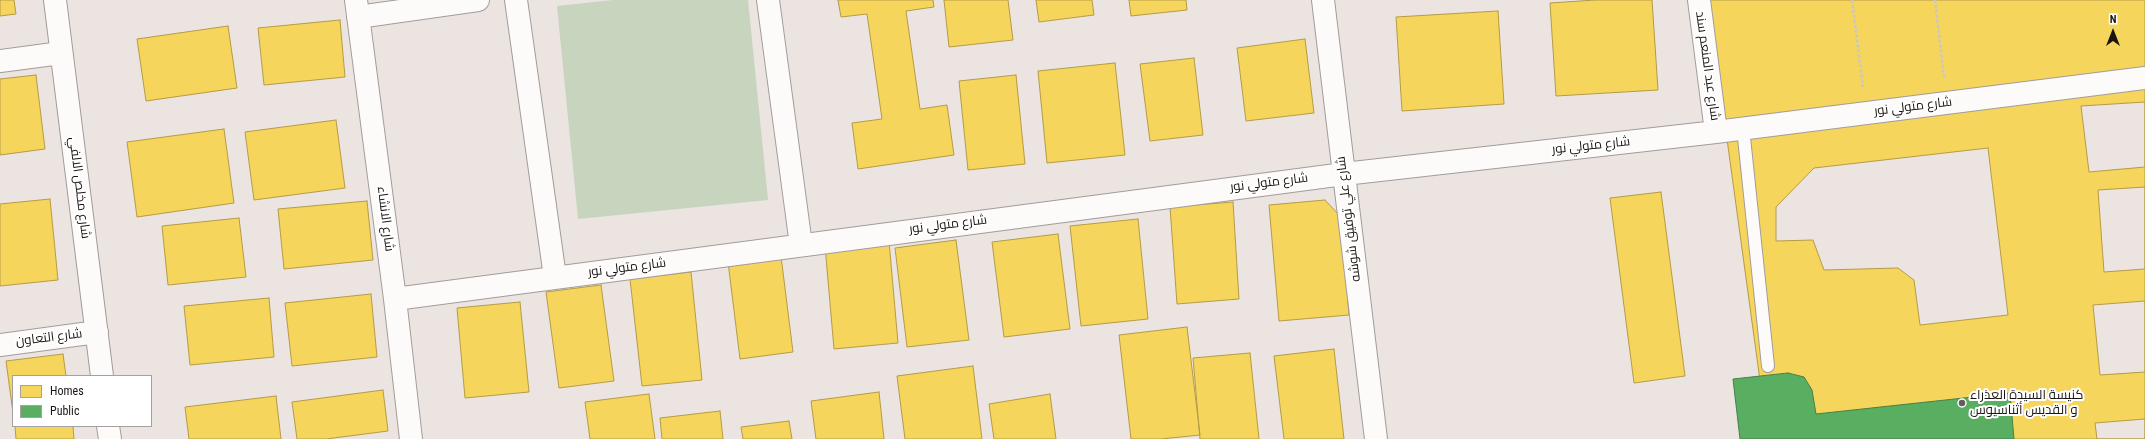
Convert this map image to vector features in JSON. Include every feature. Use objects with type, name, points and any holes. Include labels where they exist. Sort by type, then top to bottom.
[{"type":"street","name":"شارع مخلص الالفي","points":[[55,0],[102,375]]},
{"type":"street","points":[[357,8],[478,0]]},
{"type":"street","points":[[516,0],[555,277]]},
{"type":"street","points":[[768,0],[800,245]]},
{"type":"street","name":"شارع علي توفيق شوشه","points":[[1323,0],[1376,439]]},
{"type":"street","name":"شارع عبد المنعم سند","points":[[1699,0],[1716,132]]},
{"type":"street","name":"شارع الانشاء","points":[[357,8],[395,299],[411,439]]},
{"type":"street","points":[[0,61],[61,53]]},
{"type":"street","name":"شارع متولي نور","points":[[395,299],[1344,174],[1716,132],[2145,78]]},
{"type":"street","name":"شارع التعاون","points":[[0,345],[97,332]]},
{"type":"street","points":[[108,427],[110,439]]},
{"type":"lane","points":[[1743,128],[1768,366]]},
{"type":"path","points":[[1852,0],[1866,113]]},
{"type":"path","points":[[1935,0],[1947,103]]},
{"type":"green space","points":[[613,0],[748,0],[768,200],[578,219],[557,6]]},
{"type":"building: Homes","points":[[0,0],[14,0],[16,14],[0,16]]},
{"type":"building: Homes","points":[[838,0],[933,0],[934,7],[906,11],[920,109],[947,105],[954,155],[858,169],[852,123],[882,119],[867,14],[841,17]]},
{"type":"building: Homes","points":[[944,0],[1008,0],[1013,40],[949,47]]},
{"type":"building: Homes","points":[[1036,0],[1092,0],[1094,15],[1039,22]]},
{"type":"building: Homes","points":[[1129,0],[1186,0],[1187,10],[1131,16]]},
{"type":"building: Homes","points":[[1595,0],[1652,0],[1658,90],[1556,96],[1550,3]]},
{"type":"building: Homes","points":[[1708,0],[2145,0],[2145,439],[1768,439]]},
{"type":"building: Homes","points":[[1498,11],[1504,104],[1402,111],[1396,17]]},
{"type":"building: Homes","points":[[340,20],[345,77],[264,85],[258,28]]},
{"type":"building: Homes","points":[[228,26],[237,88],[146,101],[137,39]]},
{"type":"building: Homes","points":[[1305,39],[1314,113],[1246,121],[1237,48]]},
{"type":"building: Homes","points":[[1194,58],[1203,135],[1150,141],[1140,64]]},
{"type":"building: Homes","points":[[1115,63],[1125,155],[1047,163],[1038,71]]},
{"type":"building: Homes","points":[[36,75],[45,149],[0,155],[0,79]]},
{"type":"building: Homes","points":[[1016,75],[1025,164],[968,170],[959,81]]},
{"type":"building: Homes","points":[[2145,102],[2145,167],[2089,172],[2081,106]]},
{"type":"building: Homes","points":[[336,120],[345,188],[254,200],[245,132]]},
{"type":"building: Homes","points":[[224,129],[234,203],[137,217],[127,142]]},
{"type":"building: Homes","points":[[1988,148],[2008,315],[1920,325],[1914,280],[1898,268],[1824,270],[1813,240],[1776,241],[1776,207],[1814,168]]},
{"type":"building: Homes","points":[[2145,187],[2145,269],[2104,272],[2098,190]]},
{"type":"building: Homes","points":[[1661,192],[1685,376],[1634,383],[1610,198]]},
{"type":"building: Homes","points":[[50,199],[58,280],[0,286],[0,204]]},
{"type":"building: Homes","points":[[1325,200],[1341,217],[1349,315],[1279,321],[1269,205]]},
{"type":"building: Homes","points":[[367,201],[373,260],[284,269],[278,209]]},
{"type":"building: Homes","points":[[1233,202],[1239,299],[1177,304],[1170,207]]},
{"type":"building: Homes","points":[[239,218],[246,277],[168,285],[162,226]]},
{"type":"building: Homes","points":[[1138,219],[1148,319],[1081,326],[1070,226]]},
{"type":"building: Homes","points":[[1058,234],[1070,329],[1004,337],[992,242]]},
{"type":"building: Homes","points":[[956,240],[969,340],[907,347],[895,248]]},
{"type":"building: Homes","points":[[889,241],[898,343],[834,349],[825,246]]},
{"type":"building: Homes","points":[[781,256],[793,352],[740,359],[728,262]]},
{"type":"building: Homes","points":[[691,272],[702,380],[642,386],[630,279]]},
{"type":"building: Homes","points":[[601,285],[614,381],[559,388],[546,292]]},
{"type":"building: Homes","points":[[371,294],[377,357],[292,366],[285,303]]},
{"type":"building: Homes","points":[[269,298],[274,357],[190,365],[184,306]]},
{"type":"building: Homes","points":[[2145,301],[2145,372],[2100,375],[2093,305]]},
{"type":"building: Homes","points":[[520,302],[529,392],[465,398],[457,308]]},
{"type":"building: Homes","points":[[1187,327],[1200,435],[1161,439],[1131,439],[1119,335]]},
{"type":"building: Homes","points":[[1334,349],[1344,439],[1284,439],[1274,356]]},
{"type":"building: Homes","points":[[1250,353],[1259,439],[1200,439],[1193,358]]},
{"type":"building: Homes","points":[[63,354],[66,375],[12,375],[12,406],[6,361]]},
{"type":"building: Homes","points":[[973,366],[982,439],[905,439],[897,376]]},
{"type":"building: Homes","points":[[383,390],[388,431],[326,439],[297,439],[292,402]]},
{"type":"building: Homes","points":[[879,392],[884,439],[816,439],[811,401]]},
{"type":"building: Homes","points":[[649,394],[655,439],[590,439],[585,402]]},
{"type":"building: Homes","points":[[1050,394],[1056,439],[994,439],[989,404]]},
{"type":"building: Homes","points":[[276,396],[281,439],[189,439],[185,407]]},
{"type":"building: Homes","points":[[720,411],[723,439],[662,439],[660,418]]},
{"type":"building: Homes","points":[[2145,419],[2145,439],[2097,439],[2095,423]]},
{"type":"building: Homes","points":[[789,421],[792,439],[743,439],[741,427]]},
{"type":"building: Homes","points":[[15,427],[73,427],[74,439],[16,439]]},
{"type":"building: Public","name":"كنيسة السيدة العذراء و القديس أثناسيوس","points":[[1788,373],[1804,377],[1812,390],[1816,414],[2010,393],[2014,439],[1740,439],[1733,379]]},
{"type":"place","name":"كنيسة السيدة العذراء و القديس أثناسيوس","points":[[1962,403]]}]
